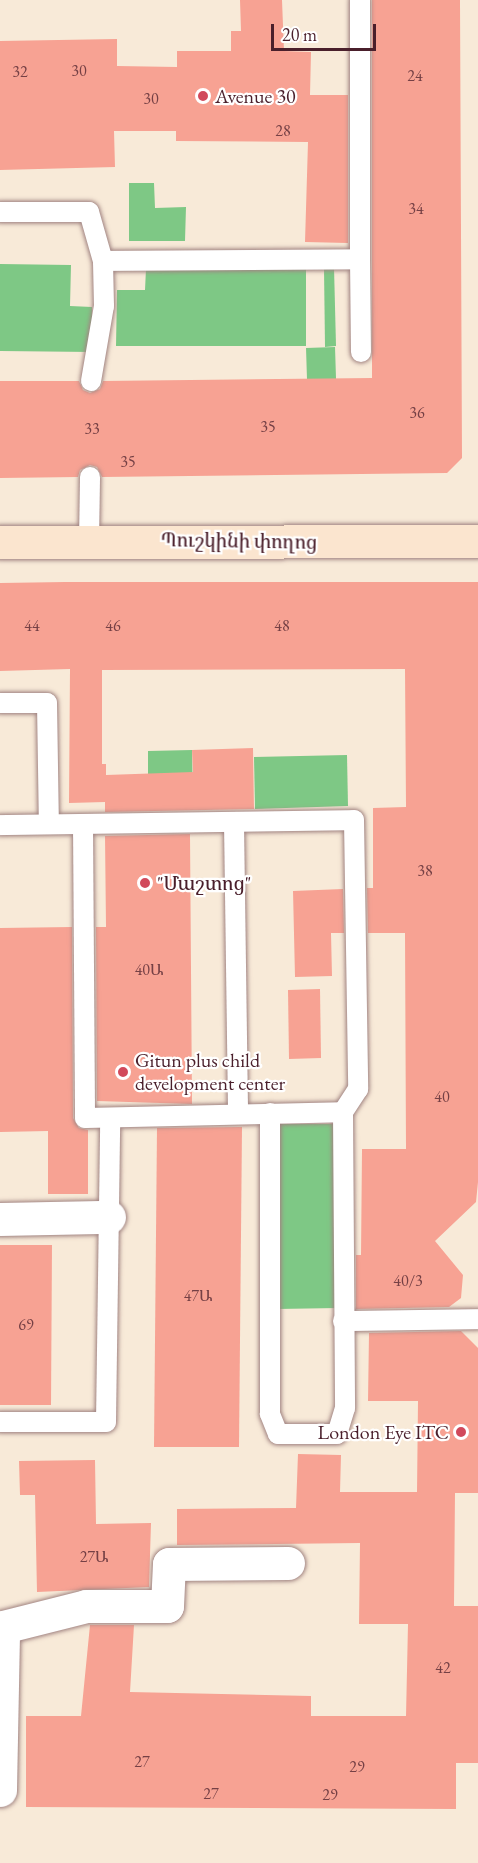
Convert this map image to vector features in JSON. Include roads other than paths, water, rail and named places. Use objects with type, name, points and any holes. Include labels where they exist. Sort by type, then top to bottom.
[{"type":"street","name":"Պուշկինի փողոց","points":[[0,542],[478,541]]},
{"type":"street","points":[[0,1219],[109,1218]]},
{"type":"street","points":[[0,1790],[3,1627],[86,1606],[167,1606],[169,1564],[288,1563]]},
{"type":"lane","points":[[360,0],[361,352]]},
{"type":"lane","points":[[0,212],[89,212],[103,261],[104,306],[91,381]]},
{"type":"lane","points":[[103,261],[360,259]]},
{"type":"lane","points":[[89,542],[90,477]]},
{"type":"lane","points":[[0,703],[46,703],[49,824]]},
{"type":"lane","points":[[0,825],[354,820],[358,1089],[343,1112],[345,1408],[337,1434],[278,1434],[270,1414],[270,1113]]},
{"type":"lane","points":[[234,822],[238,1114]]},
{"type":"lane","points":[[83,824],[85,1118],[343,1112]]},
{"type":"lane","points":[[0,1422],[106,1422],[110,1118]]},
{"type":"lane","points":[[343,1321],[478,1319]]},
{"type":"place","name":"Avenue 30","points":[[203,96]]},
{"type":"place","name":"\"Մաշտոց\"","points":[[145,883]]},
{"type":"place","name":"Gitun plus child development center","points":[[123,1072]]},
{"type":"place","name":"London Eye ITC","points":[[461,1432]]}]
